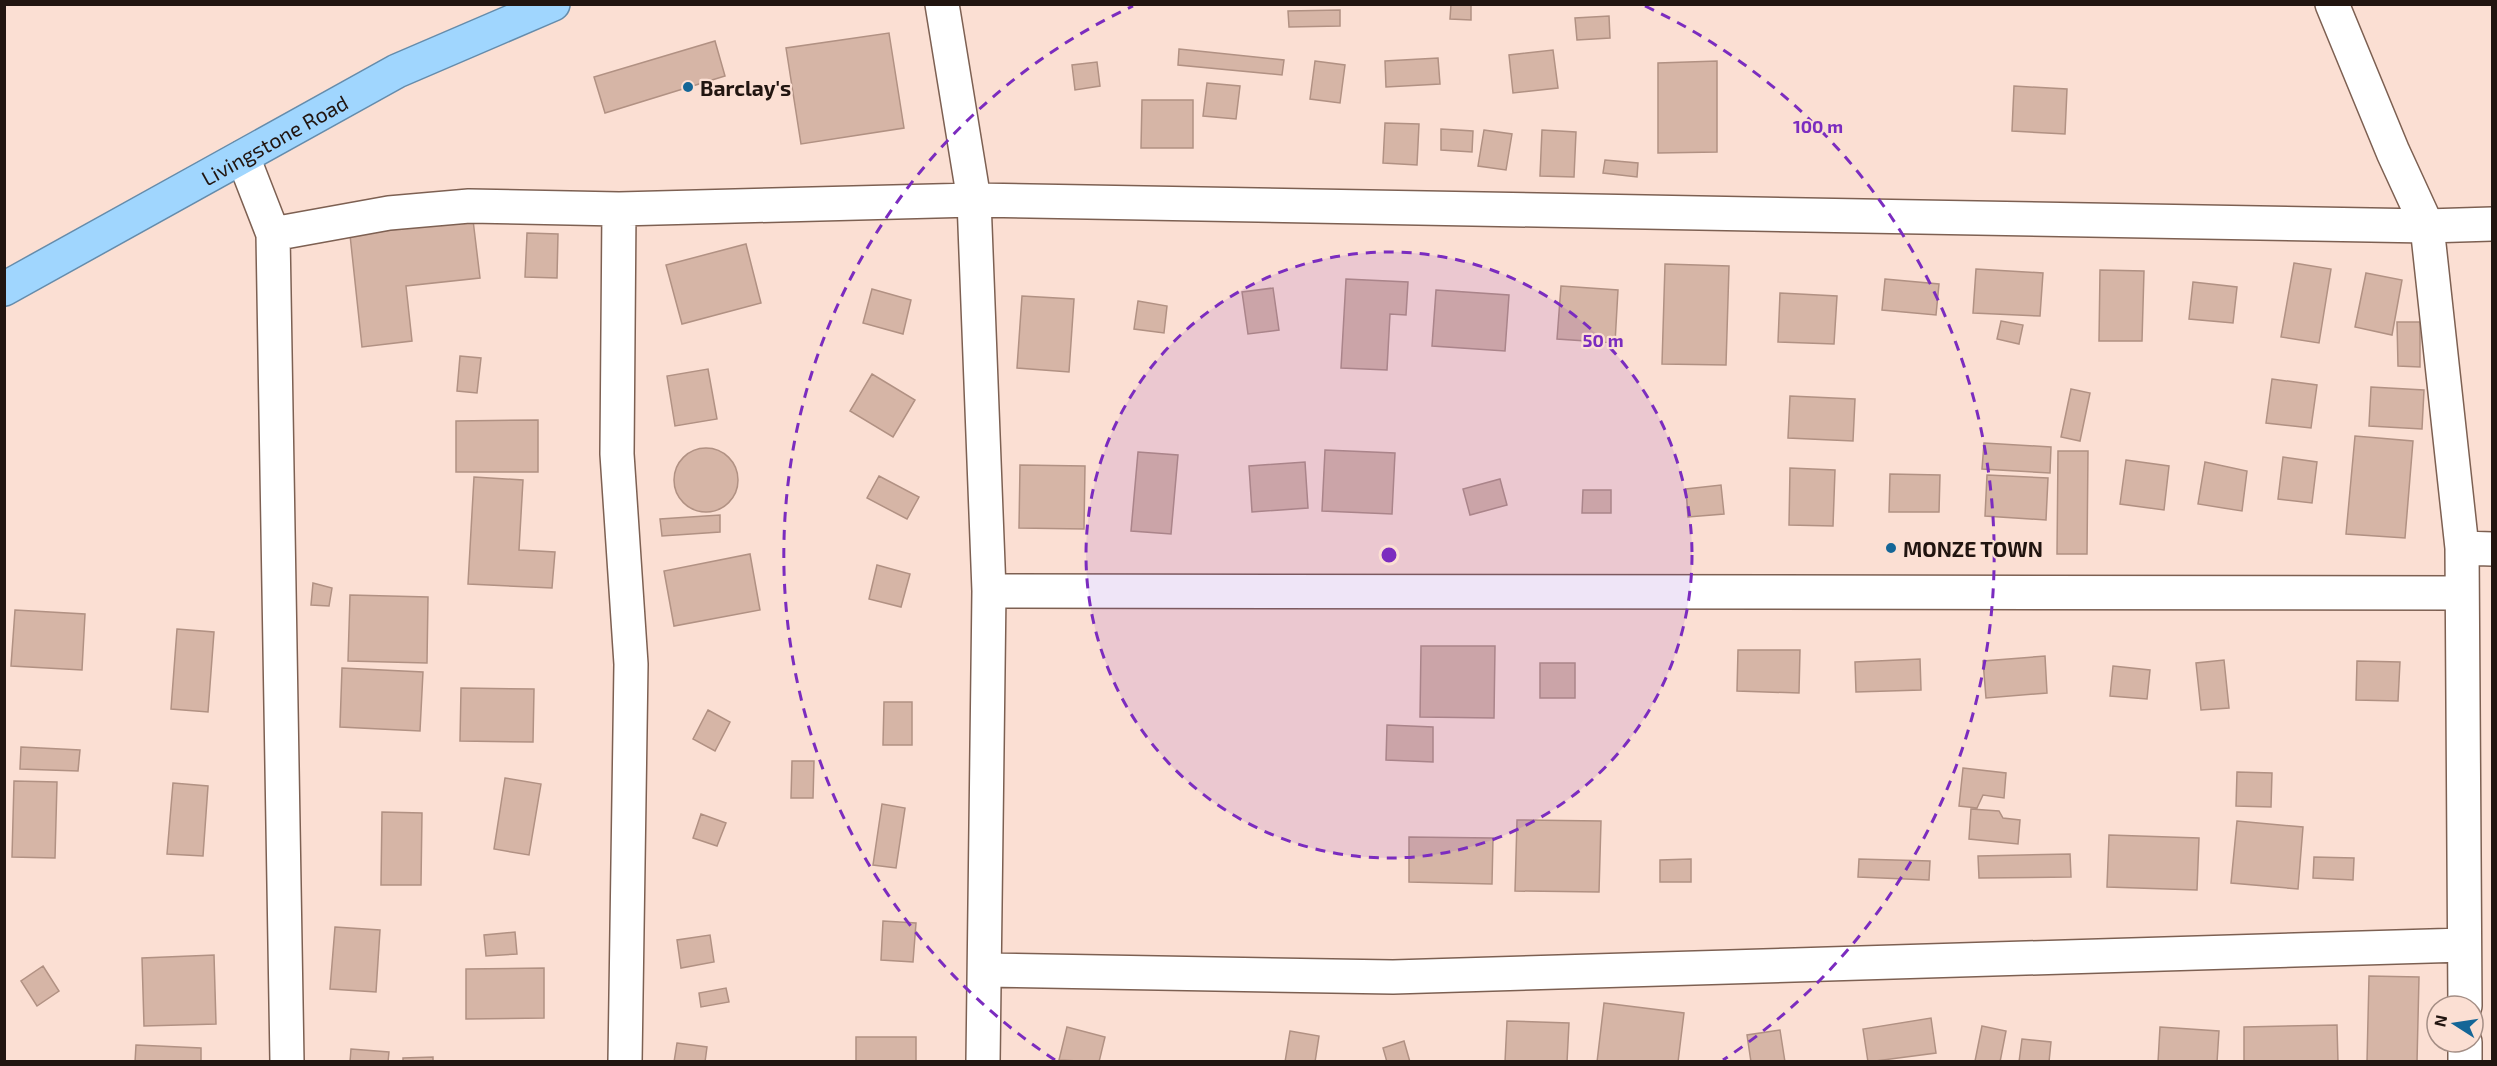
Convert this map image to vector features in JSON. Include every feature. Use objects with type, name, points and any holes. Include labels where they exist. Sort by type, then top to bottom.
[{"type":"highway","name":"Livingstone Road","points":[[4,290],[398,71],[553,4]]},
{"type":"street","points":[[942,4],[974,200],[989,591],[983,1062]]},
{"type":"street","points":[[2332,4],[2393,152],[2427,226],[2477,549],[2461,592],[2464,994]]},
{"type":"street","points":[[243,157],[273,234],[287,1062]]},
{"type":"street","points":[[273,234],[389,213],[469,206],[619,209],[974,200],[2427,226],[2493,224]]},
{"type":"street","points":[[619,209],[616,454],[631,664],[625,1062]]},
{"type":"street","points":[[989,591],[2461,592]]},
{"type":"street","points":[[985,970],[1393,976],[2464,945]]},
{"type":"building","points":[[1451,4],[1471,4],[1471,20],[1450,19]]},
{"type":"building","points":[[1340,10],[1340,26],[1289,27],[1288,11]]},
{"type":"building","points":[[1609,16],[1610,38],[1577,40],[1575,18]]},
{"type":"building","points":[[889,33],[904,128],[801,144],[786,48]]},
{"type":"building","points":[[715,41],[725,76],[605,113],[594,77]]},
{"type":"building","points":[[1179,49],[1284,60],[1282,75],[1178,65]]},
{"type":"building","points":[[1553,50],[1558,88],[1513,93],[1509,55]]},
{"type":"building","points":[[1438,58],[1440,84],[1386,87],[1385,61]]},
{"type":"building","points":[[1315,61],[1345,65],[1340,103],[1310,99]]},
{"type":"building","points":[[1717,61],[1717,152],[1658,153],[1658,63]]},
{"type":"building","points":[[1097,62],[1100,86],[1075,90],[1072,65]]},
{"type":"building","points":[[1207,83],[1240,86],[1236,119],[1203,116]]},
{"type":"building","points":[[2014,86],[2067,89],[2065,134],[2012,131]]},
{"type":"building","points":[[1142,100],[1193,100],[1193,148],[1141,148]]},
{"type":"building","points":[[1385,123],[1419,124],[1417,165],[1383,163]]},
{"type":"building","points":[[1441,129],[1473,131],[1472,152],[1441,150]]},
{"type":"building","points":[[1484,130],[1512,134],[1506,170],[1478,166]]},
{"type":"building","points":[[1542,130],[1576,132],[1574,177],[1540,176]]},
{"type":"building","points":[[1605,160],[1638,163],[1637,177],[1603,173]]},
{"type":"building","points":[[473,220],[480,278],[406,286],[412,341],[362,347],[350,235]]},
{"type":"building","points":[[527,233],[558,234],[557,278],[525,277]]},
{"type":"building","points":[[746,244],[761,303],[682,324],[666,265]]},
{"type":"building","points":[[2294,263],[2331,269],[2319,343],[2281,337]]},
{"type":"building","points":[[1665,264],[1729,266],[1726,365],[1662,364]]},
{"type":"building","points":[[1976,269],[2043,273],[2040,316],[1973,313]]},
{"type":"building","points":[[2100,270],[2144,271],[2142,341],[2099,341]]},
{"type":"building","points":[[2366,273],[2402,280],[2392,335],[2355,327]]},
{"type":"building","points":[[1346,279],[1408,282],[1406,315],[1390,314],[1387,370],[1341,368]]},
{"type":"building","points":[[1885,279],[1939,284],[1936,315],[1882,310]]},
{"type":"building","points":[[2193,282],[2237,287],[2233,323],[2189,319]]},
{"type":"building","points":[[1561,286],[1618,290],[1615,343],[1557,339]]},
{"type":"building","points":[[1273,288],[1279,330],[1248,334],[1242,292]]},
{"type":"building","points":[[872,289],[911,300],[903,334],[863,323]]},
{"type":"building","points":[[1436,290],[1509,295],[1505,351],[1432,346]]},
{"type":"building","points":[[1780,293],[1837,296],[1834,344],[1778,342]]},
{"type":"building","points":[[1022,296],[1074,299],[1069,372],[1017,368]]},
{"type":"building","points":[[1138,301],[1167,306],[1164,333],[1134,329]]},
{"type":"building","points":[[2001,321],[2023,325],[2019,344],[1997,339]]},
{"type":"building","points":[[2397,322],[2420,322],[2420,367],[2398,366]]},
{"type":"building","points":[[460,356],[481,358],[477,393],[457,391]]},
{"type":"building","points":[[708,369],[717,419],[675,426],[667,376]]},
{"type":"building","points":[[872,374],[915,400],[893,437],[850,411]]},
{"type":"building","points":[[2272,379],[2317,385],[2311,428],[2266,423]]},
{"type":"building","points":[[2371,387],[2424,390],[2422,429],[2369,426]]},
{"type":"building","points":[[2071,389],[2090,393],[2080,441],[2061,437]]},
{"type":"building","points":[[1790,396],[1855,399],[1853,441],[1788,438]]},
{"type":"building","points":[[538,420],[538,472],[456,472],[456,421]]},
{"type":"building","points":[[2355,436],[2413,441],[2405,538],[2346,534]]},
{"type":"building","points":[[1984,443],[2051,447],[2050,473],[1982,469]]},
{"type":"building","points":[[706,448],[724,454],[732,462],[738,480],[732,498],[724,506],[706,512],[688,506],[680,498],[674,480],[680,462],[688,454]]},
{"type":"building","points":[[1325,450],[1395,453],[1392,514],[1322,511]]},
{"type":"building","points":[[2058,451],[2088,451],[2087,554],[2057,554]]},
{"type":"building","points":[[1138,452],[1178,455],[1171,534],[1131,531]]},
{"type":"building","points":[[2283,457],[2317,462],[2312,503],[2278,499]]},
{"type":"building","points":[[2126,460],[2169,466],[2164,510],[2120,504]]},
{"type":"building","points":[[1305,462],[1308,508],[1252,512],[1249,466]]},
{"type":"building","points":[[2205,462],[2247,471],[2242,511],[2198,504]]},
{"type":"building","points":[[1020,465],[1085,466],[1084,529],[1019,528]]},
{"type":"building","points":[[1790,468],[1835,470],[1833,526],[1789,525]]},
{"type":"building","points":[[1890,474],[1940,475],[1939,512],[1889,512]]},
{"type":"building","points":[[1987,475],[2048,478],[2046,520],[1985,516]]},
{"type":"building","points":[[879,476],[919,497],[907,519],[867,498]]},
{"type":"building","points":[[474,477],[523,480],[519,550],[555,552],[552,588],[468,584]]},
{"type":"building","points":[[1500,479],[1507,505],[1470,515],[1463,489]]},
{"type":"building","points":[[1721,485],[1724,514],[1688,517],[1686,489]]},
{"type":"building","points":[[1583,490],[1611,490],[1611,513],[1582,513]]},
{"type":"building","points":[[720,515],[720,532],[662,536],[660,519]]},
{"type":"building","points":[[750,554],[760,610],[674,626],[664,571]]},
{"type":"building","points":[[877,565],[910,574],[901,607],[869,599]]},
{"type":"building","points":[[313,583],[332,588],[329,606],[311,605]]},
{"type":"building","points":[[350,595],[428,597],[427,663],[348,661]]},
{"type":"building","points":[[15,610],[85,614],[82,670],[11,666]]},
{"type":"building","points":[[177,629],[214,632],[208,712],[171,709]]},
{"type":"building","points":[[1421,646],[1495,646],[1494,718],[1420,717]]},
{"type":"building","points":[[1738,650],[1800,650],[1799,693],[1737,691]]},
{"type":"building","points":[[2045,656],[2047,693],[1986,698],[1983,661]]},
{"type":"building","points":[[1920,659],[1921,690],[1856,692],[1855,662]]},
{"type":"building","points":[[2224,660],[2229,708],[2201,710],[2196,663]]},
{"type":"building","points":[[2357,661],[2400,662],[2398,701],[2356,700]]},
{"type":"building","points":[[1540,663],[1575,663],[1575,698],[1540,698]]},
{"type":"building","points":[[2113,666],[2150,670],[2147,699],[2110,696]]},
{"type":"building","points":[[342,668],[423,672],[420,731],[340,727]]},
{"type":"building","points":[[461,688],[534,689],[533,742],[460,741]]},
{"type":"building","points":[[884,702],[912,702],[912,745],[883,745]]},
{"type":"building","points":[[708,710],[730,722],[715,751],[693,739]]},
{"type":"building","points":[[1387,725],[1433,727],[1433,762],[1386,760]]},
{"type":"building","points":[[21,747],[80,750],[78,771],[20,769]]},
{"type":"building","points":[[792,761],[814,761],[813,798],[791,798]]},
{"type":"building","points":[[1963,768],[2006,773],[2004,798],[1983,795],[1977,808],[1959,806]]},
{"type":"building","points":[[2237,772],[2272,773],[2271,807],[2236,806]]},
{"type":"building","points":[[505,778],[541,784],[529,855],[494,849]]},
{"type":"building","points":[[14,781],[57,782],[55,858],[12,857]]},
{"type":"building","points":[[173,783],[208,786],[203,856],[167,854]]},
{"type":"building","points":[[882,804],[905,808],[896,868],[873,865]]},
{"type":"building","points":[[1971,809],[1999,811],[2003,818],[2020,820],[2018,844],[1969,839]]},
{"type":"building","points":[[382,812],[422,813],[421,885],[381,885]]},
{"type":"building","points":[[701,814],[726,823],[717,846],[693,838]]},
{"type":"building","points":[[1517,820],[1601,821],[1599,892],[1515,891]]},
{"type":"building","points":[[2237,821],[2303,827],[2298,889],[2231,883]]},
{"type":"building","points":[[2109,835],[2199,838],[2197,890],[2107,887]]},
{"type":"building","points":[[1409,837],[1493,838],[1492,884],[1409,882]]},
{"type":"building","points":[[2070,854],[2071,877],[1979,878],[1978,856]]},
{"type":"building","points":[[2314,857],[2354,858],[2353,880],[2313,878]]},
{"type":"building","points":[[1691,859],[1691,882],[1660,882],[1660,860]]},
{"type":"building","points":[[1859,859],[1930,861],[1929,880],[1858,877]]},
{"type":"building","points":[[883,921],[916,923],[913,962],[881,960]]},
{"type":"building","points":[[335,927],[380,930],[376,992],[330,989]]},
{"type":"building","points":[[515,932],[517,954],[486,956],[484,935]]},
{"type":"building","points":[[710,935],[714,962],[681,968],[677,940]]},
{"type":"building","points":[[214,955],[216,1024],[144,1026],[142,958]]},
{"type":"building","points":[[43,966],[59,991],[37,1006],[21,981]]},
{"type":"building","points":[[544,968],[544,1018],[466,1019],[466,969]]},
{"type":"building","points":[[2369,976],[2419,977],[2417,1062],[2367,1062]]},
{"type":"building","points":[[726,988],[729,1002],[701,1007],[699,993]]},
{"type":"building","points":[[1604,1003],[1684,1013],[1678,1062],[1597,1062]]},
{"type":"building","points":[[1931,1018],[1936,1053],[1868,1062],[1863,1029]]},
{"type":"building","points":[[1507,1021],[1569,1023],[1567,1062],[1505,1062]]},
{"type":"building","points":[[2337,1025],[2338,1062],[2244,1062],[2244,1027]]},
{"type":"building","points":[[1982,1026],[2006,1031],[2000,1062],[1975,1061]]},
{"type":"building","points":[[1067,1027],[1105,1037],[1099,1062],[1059,1060]]},
{"type":"building","points":[[2160,1027],[2219,1031],[2217,1062],[2158,1062]]},
{"type":"building","points":[[1780,1030],[1785,1062],[1751,1062],[1747,1035]]},
{"type":"building","points":[[1290,1031],[1319,1036],[1315,1062],[1285,1062]]},
{"type":"building","points":[[856,1037],[916,1037],[916,1062],[856,1062]]},
{"type":"building","points":[[2022,1039],[2051,1042],[2049,1062],[2019,1062]]},
{"type":"building","points":[[1404,1041],[1410,1062],[1387,1062],[1383,1048]]},
{"type":"building","points":[[677,1043],[707,1047],[705,1062],[674,1062]]},
{"type":"building","points":[[136,1045],[201,1048],[201,1062],[135,1062]]},
{"type":"building","points":[[351,1049],[389,1052],[388,1062],[350,1062]]},
{"type":"building","points":[[433,1057],[433,1062],[403,1062],[403,1058]]},
{"type":"place","name":"Barclay's","points":[[688,87]]},
{"type":"place","name":"MONZE TOWN","points":[[1891,548]]}]
